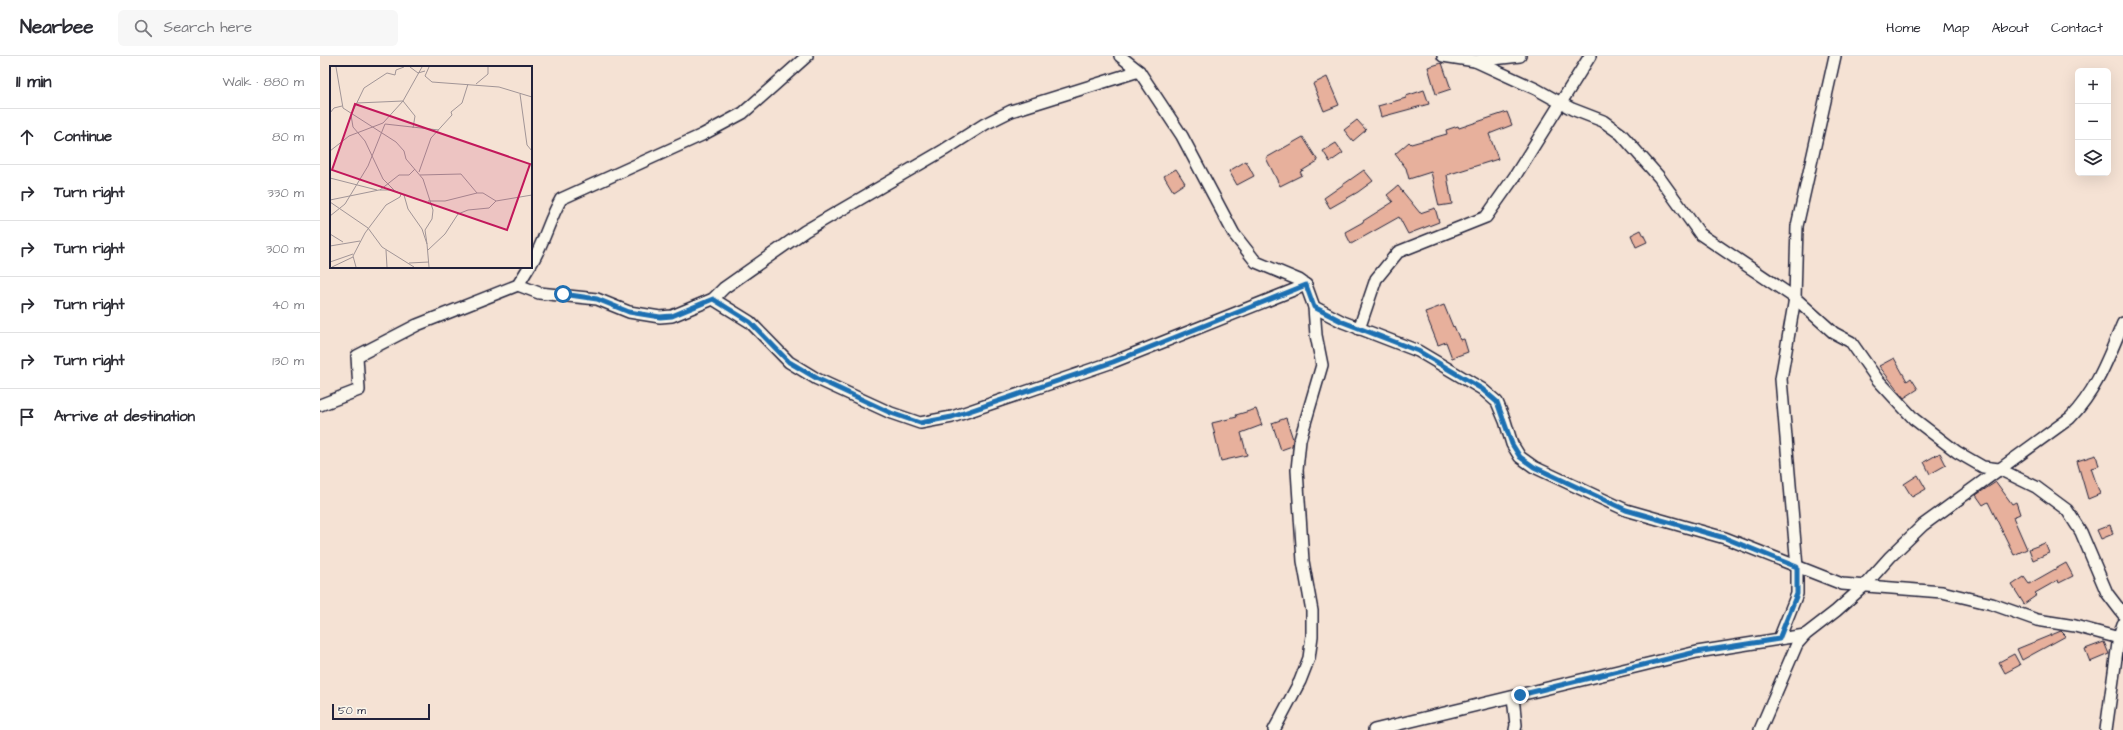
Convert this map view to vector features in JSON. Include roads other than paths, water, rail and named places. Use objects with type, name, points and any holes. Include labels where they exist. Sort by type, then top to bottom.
[{"type":"street","points":[[532,262],[545,238],[551,217],[561,198],[702,135],[743,113],[807,56]]},
{"type":"street","points":[[1120,56],[1139,71],[1182,136],[1234,234],[1256,262],[1299,280],[1306,285],[1314,307],[1322,365],[1300,440],[1297,470],[1303,561],[1312,610],[1312,636],[1309,658],[1300,681],[1274,730]]},
{"type":"street","points":[[1443,56],[1475,61],[1520,56]]},
{"type":"street","points":[[1359,329],[1376,279],[1398,252],[1486,217],[1515,176],[1590,56]]},
{"type":"street","points":[[1779,639],[1797,594],[1797,567],[1781,379],[1795,298],[1797,226],[1802,199],[1814,160],[1835,56]]},
{"type":"street","points":[[1475,61],[1536,89],[1560,103],[1603,121],[1621,134],[1659,177],[1700,234],[1795,298],[1834,334],[1851,342],[1877,379],[1914,419],[1957,452],[1983,467],[1999,469],[2036,487],[2067,510],[2082,532],[2106,593],[2123,614]]},
{"type":"street","points":[[518,285],[539,293],[597,299],[629,312],[660,317],[672,316],[713,299],[724,288],[804,231],[944,150],[985,124],[1011,111],[1139,71]]},
{"type":"street","points":[[320,405],[359,390],[357,356],[417,325],[518,285],[528,268]]},
{"type":"street","points":[[713,299],[750,322],[789,362],[818,379],[891,413],[920,423],[952,417],[1113,362],[1306,285]]},
{"type":"street","points":[[1314,307],[1359,329],[1418,351],[1482,389],[1497,402],[1512,444],[1520,457],[1534,467],[1626,510],[1725,538],[1842,584],[1942,592],[1992,604],[2037,620],[2075,626],[2121,637]]},
{"type":"street","points":[[1760,730],[1797,644],[1805,635],[1836,611],[1864,586],[1890,557],[1923,525],[2070,418],[2085,402],[2097,381],[2123,323]]},
{"type":"street","points":[[2106,730],[2123,624]]},
{"type":"street","points":[[1374,730],[1696,652],[1805,635]]},
{"type":"street","points":[[1513,697],[1516,725],[1515,730]]}]
